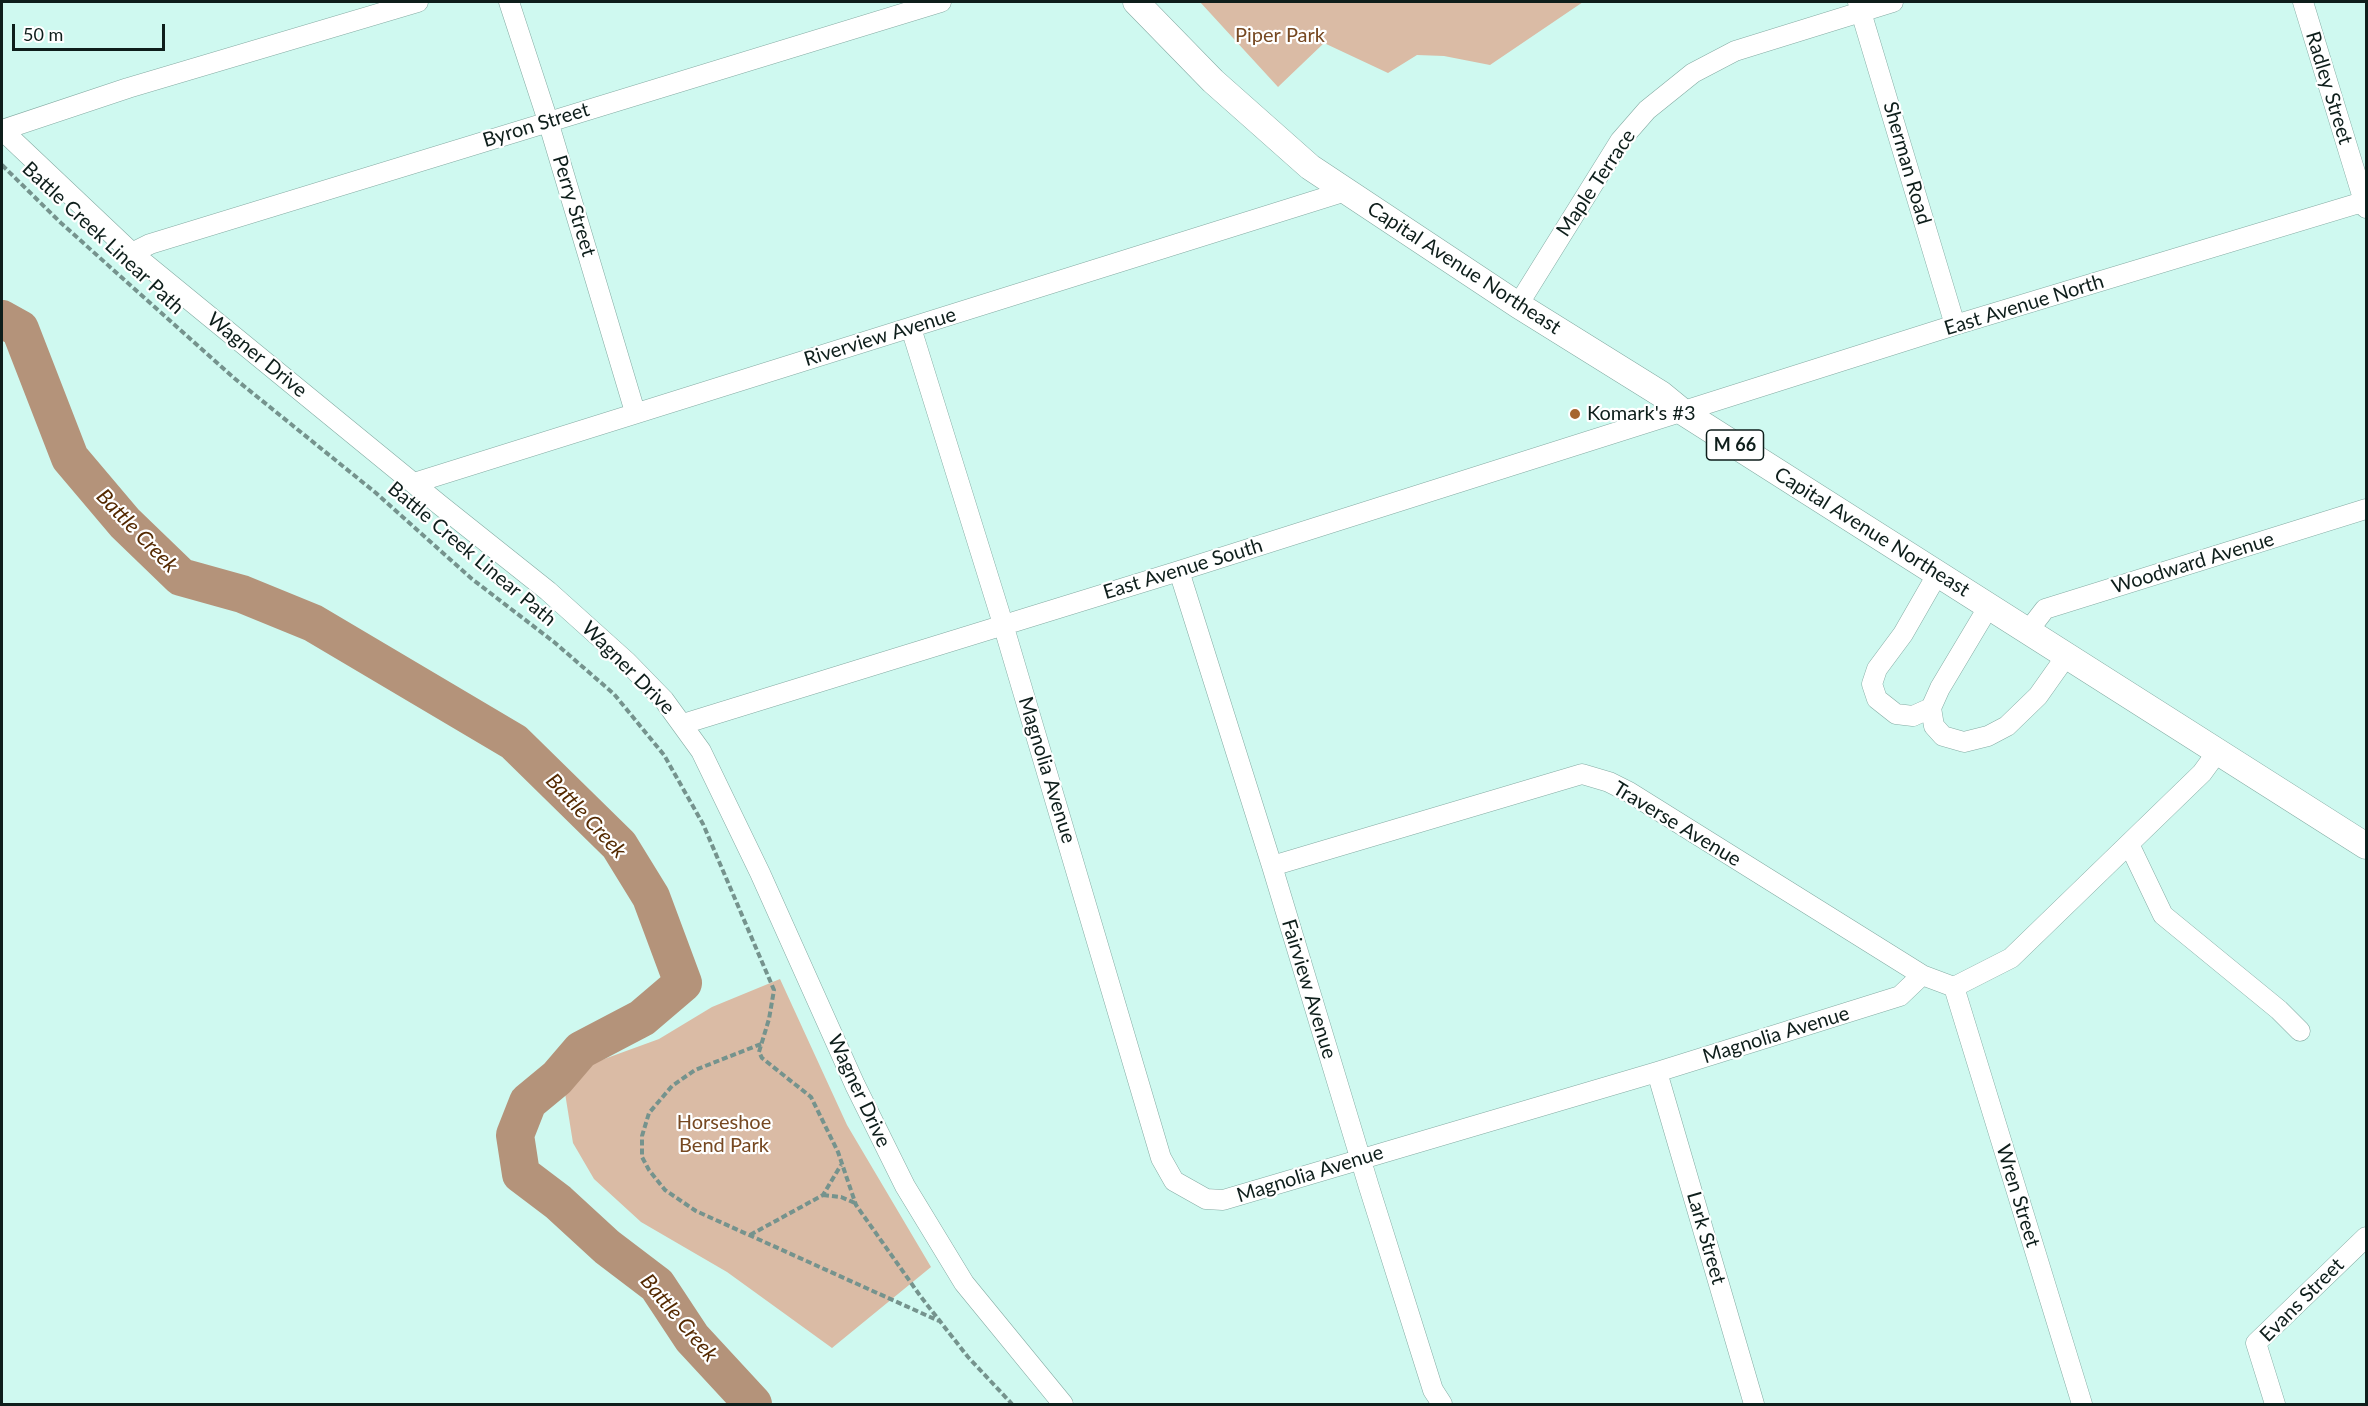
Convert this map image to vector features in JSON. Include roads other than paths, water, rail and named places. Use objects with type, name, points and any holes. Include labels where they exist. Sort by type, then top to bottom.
[{"type":"main road","name":"Capital Avenue Northeast","points":[[1136,2],[1213,81],[1256,121],[1310,166],[1346,191],[1518,305],[1661,394],[1683,412],[2367,846]]},
{"type":"street","points":[[2,130],[128,88],[418,2]]},
{"type":"street","name":"Perry Street","points":[[509,2],[548,121],[635,412]]},
{"type":"street","name":"Byron Street","points":[[132,252],[150,244],[548,121],[941,2]]},
{"type":"street","name":"Maple Terrace","points":[[1518,305],[1620,141],[1647,110],[1693,73],[1735,51],[1860,6],[1893,2]]},
{"type":"street","name":"Radley Street","points":[[2303,2],[2366,203]]},
{"type":"street","name":"Sherman Road","points":[[1860,6],[1955,325]]},
{"type":"street","name":"Wagner Drive","points":[[2,130],[132,252],[548,591],[627,662],[664,700],[701,751],[760,873],[855,1085],[905,1186],[964,1283],[1064,1404]]},
{"type":"street","name":"Riverview Avenue","points":[[414,483],[1346,191]]},
{"type":"street","name":"East Avenue North","points":[[1683,412],[1955,325],[2366,203]]},
{"type":"street","name":"Magnolia Avenue","points":[[910,328],[1003,624],[1161,1158],[1174,1181],[1206,1199],[1223,1200],[1657,1072],[1900,996],[1922,975]]},
{"type":"street","name":"East Avenue South","points":[[683,724],[1683,412]]},
{"type":"street","name":"Woodward Avenue","points":[[2028,631],[2045,609],[2367,509]]},
{"type":"street","name":"Fairview Avenue","points":[[1179,571],[1272,866],[1360,1159],[1433,1390],[1442,1404]]},
{"type":"street","points":[[1931,708],[1913,716],[1896,714],[1877,699],[1872,684],[1877,669],[1903,634],[1938,573]]},
{"type":"street","points":[[1989,606],[1940,688],[1931,708],[1934,726],[1943,736],[1964,742],[1988,736],[2007,726],[2038,696],[2067,656]]},
{"type":"street","points":[[1922,975],[1954,987],[2011,958],[2202,773],[2218,751]]},
{"type":"street","name":"Traverse Avenue","points":[[1272,866],[1582,774],[1609,782],[1629,792],[1922,975]]},
{"type":"street","points":[[2129,844],[2163,915],[2279,1010],[2300,1030]]},
{"type":"street","name":"Wren Street","points":[[1954,987],[2082,1404]]},
{"type":"street","name":"Lark Street","points":[[1657,1072],[1754,1404]]},
{"type":"street","name":"Evans Street","points":[[2275,1404],[2256,1343],[2367,1237]]},
{"type":"waterway","name":"Battle Creek","points":[[2,319],[20,329],[70,458],[125,523],[181,577],[242,594],[313,623],[514,742],[619,845],[651,897],[683,983],[642,1018],[581,1050],[557,1078],[528,1102],[515,1135],[521,1174],[558,1202],[607,1247],[657,1285],[692,1338],[753,1404]]},
{"type":"place","name":"Komark's #3","points":[[1575,414]]},
{"type":"park label","name":"Piper Park","points":[[1280,36]]},
{"type":"park label","name":"Horseshoe Bend Park","points":[[724,1134]]}]
